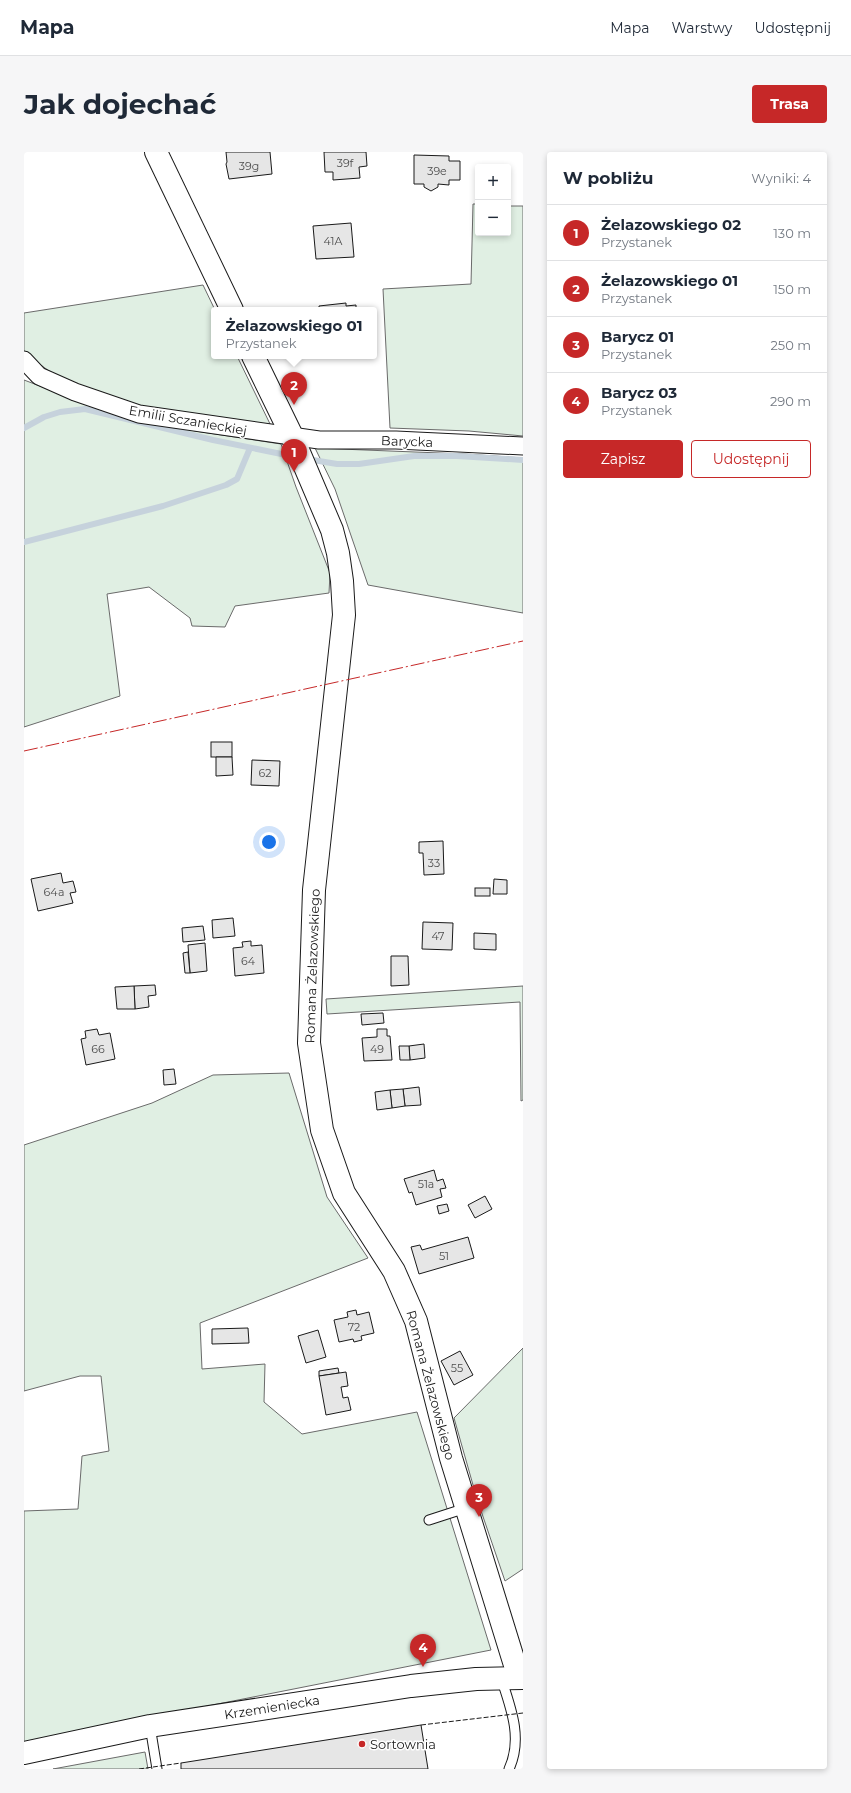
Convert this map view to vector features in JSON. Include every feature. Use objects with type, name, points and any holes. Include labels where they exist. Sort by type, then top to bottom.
[{"type":"street","points":[[156,152],[231,307]]},
{"type":"street","name":"Romana Żelazowskiego","points":[[254,359],[294,440],[332,530],[338,553],[342,581],[344,615],[314,890],[309,1043],[322,1130],[344,1193],[394,1271],[416,1321],[451,1458],[514,1678]]},
{"type":"street","name":"Emilii Sczanieckiej","points":[[24,360],[39,376],[75,392],[140,414],[294,440]]},
{"type":"street","name":"Barycka","points":[[294,440],[396,440],[523,446]]},
{"type":"street","name":"Krzemieniecka","points":[[24,1754],[150,1726],[411,1686],[476,1679],[514,1678]]},
{"type":"lane","points":[[429,1520],[466,1508]]},
{"type":"lane","points":[[509,1769],[517,1739],[514,1714],[514,1678]]},
{"type":"lane","points":[[150,1726],[157,1769]]},
{"type":"green space","points":[[473,204],[475,204],[475,236],[511,236],[511,206],[523,206],[523,436],[469,431],[390,428],[383,289],[471,284]]},
{"type":"green space","points":[[203,285],[214,307],[211,307],[211,359],[238,359],[272,428],[129,407],[67,384],[27,355],[24,351],[24,313]]},
{"type":"green space","points":[[24,380],[85,403],[195,431],[281,444],[296,487],[330,573],[329,593],[235,606],[225,627],[192,626],[190,618],[149,587],[107,594],[120,696],[24,727]]},
{"type":"green space","points":[[315,448],[465,454],[523,458],[523,613],[368,585],[335,489]]},
{"type":"green space","points":[[523,986],[523,1100],[521,1101],[520,1002],[327,1014],[326,999]]},
{"type":"green space","points":[[289,1073],[327,1197],[368,1258],[200,1323],[202,1369],[265,1364],[264,1402],[302,1434],[417,1412],[491,1650],[152,1717],[24,1744],[24,1511],[78,1509],[82,1456],[109,1451],[101,1376],[80,1376],[24,1391],[24,1145],[152,1103],[213,1075]]},
{"type":"green space","points":[[523,1348],[523,1569],[505,1581],[477,1499],[454,1418]]},
{"type":"green space","points":[[145,1752],[148,1769],[53,1769]]},
{"type":"building","points":[[226,152],[270,152],[272,174],[229,179],[226,164]]},
{"type":"building","points":[[324,152],[366,152],[367,166],[359,167],[360,178],[333,180],[333,172],[325,172]]},
{"type":"building","points":[[414,155],[449,156],[449,161],[460,161],[460,180],[449,180],[449,185],[438,184],[438,187],[431,191],[424,187],[424,184],[414,184]]},
{"type":"building","points":[[351,223],[354,257],[316,259],[313,226]]},
{"type":"building","points":[[346,303],[346,306],[356,305],[356,307],[319,307]]},
{"type":"building","points":[[211,742],[232,742],[232,757],[211,757]]},
{"type":"building","points":[[216,757],[232,757],[233,775],[216,776]]},
{"type":"building","points":[[252,760],[280,761],[279,786],[251,785]]},
{"type":"building","points":[[443,841],[444,874],[424,875],[423,853],[419,853],[419,842]]},
{"type":"building","points":[[61,873],[63,883],[73,881],[76,892],[70,893],[73,903],[38,911],[31,879]]},
{"type":"building","points":[[494,879],[507,880],[507,894],[493,894]]},
{"type":"building","points":[[475,888],[490,888],[490,896],[475,896]]},
{"type":"building","points":[[233,918],[235,936],[213,938],[212,920]]},
{"type":"building","points":[[423,922],[453,923],[452,950],[422,949]]},
{"type":"building","points":[[203,926],[205,940],[183,942],[182,928]]},
{"type":"building","points":[[474,933],[496,934],[496,950],[474,949]]},
{"type":"building","points":[[251,941],[251,946],[262,945],[264,973],[235,976],[233,948],[243,947],[242,942]]},
{"type":"building","points":[[205,943],[207,971],[190,973],[188,945]]},
{"type":"building","points":[[188,952],[190,973],[185,973],[183,953]]},
{"type":"building","points":[[391,956],[408,956],[409,985],[391,986]]},
{"type":"building","points":[[155,985],[156,995],[148,996],[149,1007],[135,1009],[134,986]]},
{"type":"building","points":[[134,986],[135,1009],[117,1009],[115,987]]},
{"type":"building","points":[[383,1013],[384,1023],[362,1025],[361,1014]]},
{"type":"building","points":[[97,1029],[99,1035],[110,1033],[115,1059],[86,1065],[81,1039],[86,1038],[85,1031]]},
{"type":"building","points":[[377,1029],[387,1029],[387,1036],[390,1036],[392,1060],[364,1061],[362,1038],[377,1037]]},
{"type":"building","points":[[424,1044],[425,1058],[410,1060],[409,1046]]},
{"type":"building","points":[[399,1046],[409,1046],[410,1060],[400,1060]]},
{"type":"building","points":[[174,1069],[176,1084],[164,1085],[163,1070]]},
{"type":"building","points":[[419,1087],[421,1105],[405,1106],[403,1089]]},
{"type":"building","points":[[403,1089],[405,1106],[392,1108],[390,1090]]},
{"type":"building","points":[[390,1090],[392,1108],[377,1110],[375,1092]]},
{"type":"building","points":[[434,1170],[437,1181],[443,1179],[446,1188],[440,1189],[442,1197],[416,1205],[412,1192],[409,1193],[404,1179]]},
{"type":"building","points":[[485,1196],[492,1209],[475,1218],[468,1205]]},
{"type":"building","points":[[447,1204],[449,1211],[439,1214],[437,1206]]},
{"type":"building","points":[[468,1237],[474,1258],[419,1274],[411,1247],[420,1245],[422,1250]]},
{"type":"building","points":[[356,1310],[357,1315],[369,1312],[374,1333],[361,1336],[362,1340],[354,1342],[353,1339],[339,1342],[334,1320],[348,1317],[347,1312]]},
{"type":"building","points":[[248,1328],[249,1343],[212,1344],[212,1329]]},
{"type":"building","points":[[318,1330],[326,1357],[306,1363],[298,1336]]},
{"type":"building","points":[[460,1351],[473,1375],[454,1385],[441,1361]]},
{"type":"building","points":[[338,1368],[339,1373],[319,1376],[319,1371]]},
{"type":"building","points":[[346,1372],[348,1386],[341,1387],[343,1398],[348,1397],[351,1410],[326,1415],[319,1376]]},
{"type":"building","name":"Sortownia","points":[[421,1725],[428,1769],[181,1769],[181,1763]]},
{"type":"waterway","points":[[24,428],[44,417],[60,412],[85,409],[213,440],[296,457]]},
{"type":"waterway","points":[[24,542],[163,506],[226,485],[237,479],[250,448]]},
{"type":"waterway","points":[[307,459],[337,464],[359,464],[414,456],[457,456],[523,460]]},
{"type":"fence","points":[[421,1725],[523,1713]]},
{"type":"fence","points":[[139,1769],[181,1763]]},
{"type":"power","points":[[24,751],[523,641]]},
{"type":"place","name":"Żelazowskiego 01","points":[[294,405]]},
{"type":"place","name":"Żelazowskiego 02","points":[[294,472]]},
{"type":"place","name":"Barycz 01","points":[[479,1517]]},
{"type":"place","name":"Barycz 03","points":[[423,1667]]},
{"type":"place","name":"Sortownia","points":[[362,1744]]}]
